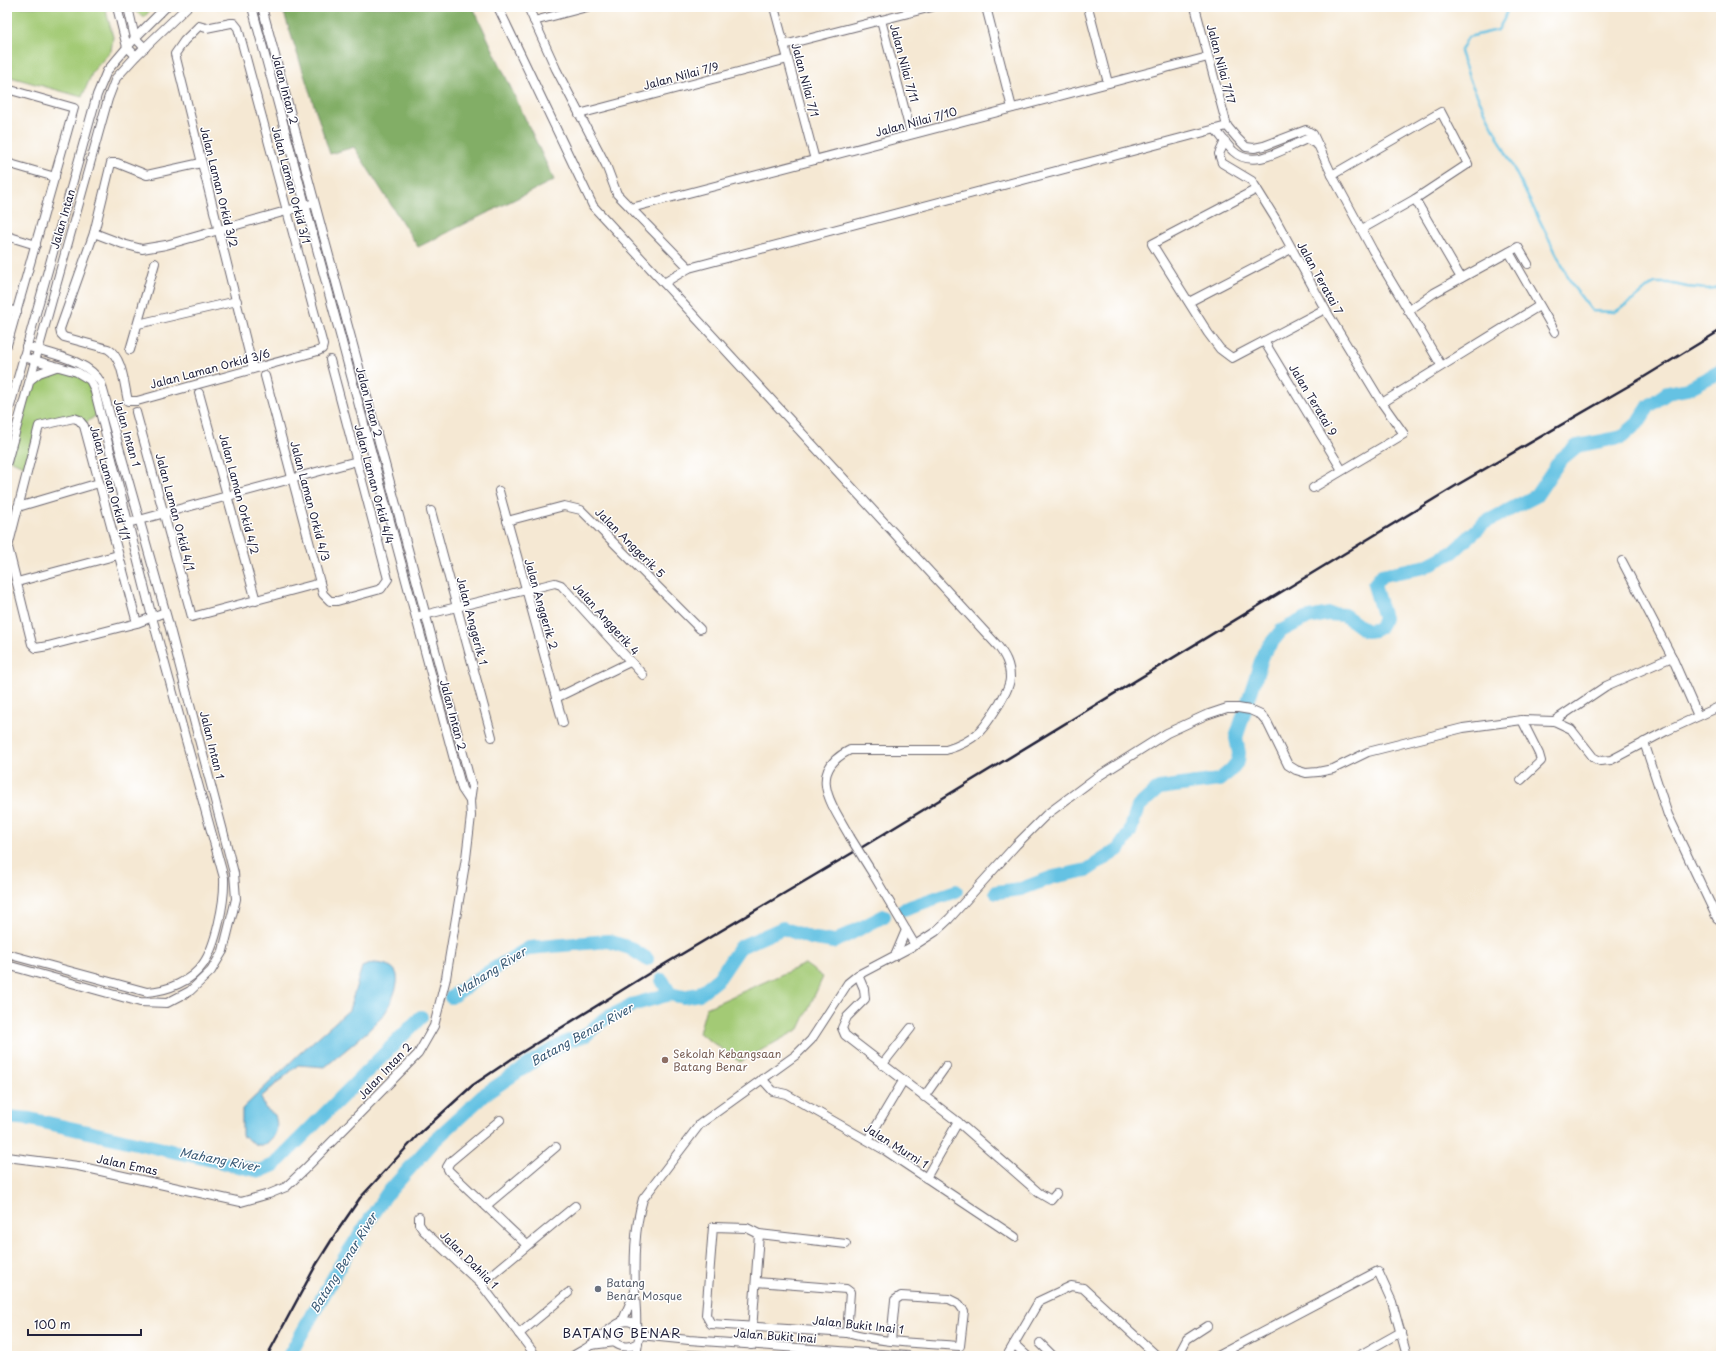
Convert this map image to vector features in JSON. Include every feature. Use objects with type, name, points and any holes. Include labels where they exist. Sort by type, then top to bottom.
[{"type":"street","points":[[117,7],[127,47],[136,56]]},
{"type":"street","points":[[128,7],[136,38],[145,48]]},
{"type":"street","name":"Jalan Intan","points":[[7,417],[97,95],[107,71],[127,47],[166,7]]},
{"type":"street","name":"Jalan Intan","points":[[7,462],[108,99],[116,78],[136,56],[187,7]]},
{"type":"street","name":"Jalan Intan 2","points":[[252,7],[462,789],[470,801]]},
{"type":"street","name":"Jalan Intan 2","points":[[241,1202],[269,1194],[286,1187],[379,1095],[418,1054],[428,1038],[434,1026],[446,978],[466,858],[471,816],[470,801],[472,787],[262,7]]},
{"type":"street","points":[[498,7],[593,206],[997,644],[1006,657],[1010,679],[1008,689],[987,725],[976,736],[959,746],[946,750],[850,750],[840,755],[831,763],[825,778],[825,791],[850,837],[915,945]]},
{"type":"street","points":[[528,7],[556,69],[606,166],[617,194],[689,268]]},
{"type":"street","points":[[534,20],[587,7]]},
{"type":"street","name":"Jalan Nilai 7/1","points":[[774,7],[815,160]]},
{"type":"street","points":[[784,45],[932,7]]},
{"type":"street","points":[[986,7],[1012,108]]},
{"type":"street","points":[[1088,7],[1108,83]]},
{"type":"street","name":"Jalan Nilai 7/17","points":[[1195,7],[1226,126]]},
{"type":"street","name":"Jalan Nilai 7/11","points":[[882,20],[912,134]]},
{"type":"street","name":"Jalan Laman Orkid 3/1","points":[[206,28],[231,22],[238,28],[323,345],[322,349],[318,351],[290,359]]},
{"type":"street","name":"Jalan Laman Orkid 3/2","points":[[206,28],[200,26],[184,41],[175,54],[253,369]]},
{"type":"street","name":"Jalan Nilai 7/10","points":[[631,208],[1208,57]]},
{"type":"street","name":"Jalan Nilai 7/9","points":[[579,114],[788,59]]},
{"type":"street","points":[[7,89],[74,108],[7,345]]},
{"type":"street","points":[[1332,175],[1441,112],[1468,164],[1415,199],[1362,229]]},
{"type":"street","points":[[664,283],[689,268],[1226,126],[1246,147],[1254,148],[1264,146],[1306,130],[1313,134],[1332,175],[1408,311],[1441,365]]},
{"type":"street","points":[[1215,129],[1232,150],[1239,155],[1253,159],[1263,158],[1307,140],[1318,145]]},
{"type":"street","name":"Jalan Teratai 7","points":[[1225,141],[1219,154],[1222,163],[1252,181],[1325,309],[1382,403],[1404,434],[1342,470]]},
{"type":"street","points":[[7,163],[55,177]]},
{"type":"street","points":[[201,163],[147,175],[117,163],[111,163],[94,233],[123,244],[142,249],[166,245],[219,231],[315,203]]},
{"type":"street","points":[[1257,189],[1152,244],[1220,349],[1232,358],[1325,309]]},
{"type":"street","points":[[1415,199],[1461,278]]},
{"type":"street","name":"Jalan Laman Orkid 3/6","points":[[94,233],[60,329],[61,334],[64,337],[114,352],[128,401],[137,401],[290,359]]},
{"type":"street","points":[[7,236],[36,245]]},
{"type":"street","points":[[1408,311],[1461,278],[1518,247],[1528,264]]},
{"type":"street","points":[[1189,302],[1291,249]]},
{"type":"street","points":[[1509,252],[1555,332]]},
{"type":"street","points":[[130,350],[155,263]]},
{"type":"street","points":[[138,324],[237,301]]},
{"type":"street","points":[[1382,403],[1441,365],[1540,306]]},
{"type":"street","points":[[7,309],[17,312]]},
{"type":"street","points":[[44,330],[46,342],[51,354]]},
{"type":"street","name":"Jalan Teratai 9","points":[[1264,341],[1342,470]]},
{"type":"street","name":"Jalan Intan 1","points":[[7,965],[140,1002],[167,1003],[190,992],[211,971],[223,951],[236,899],[234,873],[165,612],[101,383],[90,369],[26,346]]},
{"type":"street","name":"Jalan Intan 1","points":[[7,954],[147,992],[160,992],[196,973],[204,964],[222,911],[225,893],[224,878],[152,617],[94,388],[90,380],[77,372],[23,356]]},
{"type":"street","name":"Jalan Laman Orkid 4/4","points":[[330,360],[388,579],[381,589],[358,595]]},
{"type":"street","points":[[30,380],[48,368],[58,366]]},
{"type":"street","name":"Jalan Laman Orkid 4/3","points":[[265,376],[323,594],[330,600],[337,601],[358,595]]},
{"type":"street","name":"Jalan Laman Orkid 4/2","points":[[200,393],[256,600]]},
{"type":"street","name":"Jalan Laman Orkid 4/1","points":[[136,412],[165,513],[192,617],[256,600]]},
{"type":"street","name":"Jalan Laman Orkid 1/1","points":[[74,418],[79,420],[84,426],[137,623],[36,648],[32,644],[8,547],[18,507],[39,426],[66,419],[74,418]]},
{"type":"street","points":[[128,523],[357,461]]},
{"type":"street","points":[[1313,488],[1342,470]]},
{"type":"street","points":[[18,507],[99,483]]},
{"type":"street","name":"Jalan Anggerik 2","points":[[499,491],[563,723]]},
{"type":"street","name":"Jalan Anggerik 5","points":[[507,521],[564,506],[581,510],[700,629]]},
{"type":"street","name":"Jalan Anggerik 1","points":[[431,510],[492,737]]},
{"type":"street","points":[[17,582],[118,555]]},
{"type":"street","points":[[1622,561],[1672,657],[1698,716]]},
{"type":"street","points":[[256,600],[320,583]]},
{"type":"street","name":"Jalan Anggerik 4","points":[[526,589],[555,583],[561,585],[643,676]]},
{"type":"street","points":[[415,617],[526,589]]},
{"type":"street","points":[[137,623],[165,612]]},
{"type":"street","points":[[1554,721],[1606,686],[1672,657]]},
{"type":"street","points":[[556,698],[630,662]]},
{"type":"street","points":[[636,1356],[639,1339],[636,1326],[635,1293],[637,1227],[643,1199],[700,1124],[796,1056],[811,1040],[848,983],[858,975],[915,945],[935,932],[949,919],[1016,845],[1055,807],[1121,761],[1167,733],[1206,715],[1227,708],[1250,710],[1260,715],[1267,722],[1288,765],[1296,770],[1306,773],[1333,769],[1368,752],[1463,728],[1522,720],[1554,721],[1571,729],[1593,757],[1600,761],[1611,760],[1644,742],[1721,706]]},
{"type":"street","points":[[1521,780],[1541,761],[1540,754],[1522,720]]},
{"type":"street","points":[[1644,742],[1668,815],[1718,918],[1721,921]]},
{"type":"street","points":[[906,930],[916,935],[924,935],[935,932]]},
{"type":"street","points":[[895,956],[906,930]]},
{"type":"street","points":[[858,975],[864,990],[864,999],[847,1017],[842,1028],[845,1035],[958,1122],[1039,1193],[1049,1200],[1051,1200],[1056,1194]]},
{"type":"street","points":[[882,1065],[911,1028]]},
{"type":"street","points":[[924,1097],[946,1066]]},
{"type":"street","name":"Jalan Murni 1","points":[[762,1079],[773,1091],[786,1094],[868,1140],[1016,1237]]},
{"type":"street","points":[[868,1140],[903,1081]]},
{"type":"street","points":[[500,1120],[450,1162],[447,1167],[448,1171],[528,1245]]},
{"type":"street","points":[[926,1178],[958,1122]]},
{"type":"street","points":[[486,1206],[556,1147]]},
{"type":"street","name":"Jalan Emas","points":[[7,1157],[78,1166],[241,1202]]},
{"type":"street","points":[[481,1284],[575,1206]]},
{"type":"street","name":"Jalan Dahlia 1","points":[[420,1217],[419,1224],[423,1230],[481,1284],[536,1356]]},
{"type":"street","name":"Jalan Bukit Inai 1","points":[[760,1234],[747,1228],[713,1227],[706,1311],[711,1324],[847,1333],[861,1337],[891,1340],[960,1346],[964,1311],[959,1304],[949,1299],[901,1296],[895,1300],[891,1340]]},
{"type":"street","points":[[751,1345],[760,1234],[846,1244]]},
{"type":"street","points":[[1217,1356],[1378,1271],[1392,1302],[1407,1356]]},
{"type":"street","points":[[756,1282],[846,1289],[850,1292],[847,1333]]},
{"type":"street","points":[[1007,1356],[1039,1301],[1071,1286],[1083,1288],[1157,1356]]},
{"type":"street","points":[[520,1334],[568,1293]]},
{"type":"street","points":[[626,1356],[613,1334],[635,1293]]},
{"type":"street","points":[[573,1356],[591,1345],[610,1329],[619,1324],[629,1322],[636,1326]]},
{"type":"street","points":[[1178,1356],[1187,1340],[1207,1326]]},
{"type":"street","points":[[1358,1356],[1401,1332]]},
{"type":"street","points":[[591,1345],[619,1345],[630,1347],[639,1339]]},
{"type":"street","name":"Jalan Bukit Inai","points":[[639,1339],[908,1356]]},
{"type":"street","points":[[1040,1343],[1053,1356]]},
{"type":"street","points":[[1014,1344],[1027,1356]]},
{"type":"street","points":[[689,1355],[704,1356]]},
{"type":"green space","points":[[7,7],[105,7],[113,37],[111,51],[93,71],[82,97],[7,76]]},
{"type":"green space","points":[[134,7],[154,7],[144,17],[136,12]]},
{"type":"green space","points":[[282,7],[473,7],[554,180],[418,247],[354,147],[330,154]]},
{"type":"green space","points":[[59,370],[76,375],[89,383],[98,414],[86,423],[79,416],[38,423],[25,467],[10,460],[32,381],[40,375]]},
{"type":"green space","points":[[805,964],[823,977],[799,1029],[740,1062],[699,1033],[706,1008]]},
{"type":"water","points":[[373,963],[387,965],[395,971],[397,975],[394,994],[389,1007],[383,1015],[361,1037],[325,1067],[298,1065],[261,1097],[265,1108],[275,1115],[277,1124],[276,1132],[265,1145],[257,1145],[242,1136],[242,1109],[300,1053],[349,1010],[362,967]]},
{"type":"waterway","points":[[1508,7],[1498,30],[1468,37],[1460,52],[1471,83],[1572,285],[1592,311],[1615,312],[1636,298],[1654,283],[1669,283],[1687,287],[1708,289],[1721,287]]},
{"type":"waterway","name":"Batang Benar River","points":[[996,892],[1021,889],[1053,877],[1087,870],[1119,849],[1130,832],[1138,807],[1159,788],[1219,780],[1230,771],[1238,761],[1239,753],[1236,738],[1264,652],[1281,631],[1304,619],[1328,614],[1344,615],[1366,631],[1375,630],[1381,626],[1384,618],[1374,585],[1382,575],[1424,567],[1453,552],[1484,523],[1536,496],[1560,460],[1577,446],[1622,437],[1638,423],[1649,406],[1667,393],[1687,389],[1721,371]]},
{"type":"waterway","name":"Batang Benar River","points":[[904,909],[956,891]]},
{"type":"waterway","name":"Batang Benar River","points":[[289,1356],[345,1257],[386,1195],[434,1141],[485,1094],[540,1057],[566,1042],[586,1035],[604,1019],[635,1004],[670,994],[683,997],[699,994],[719,978],[740,947],[783,928],[810,938],[834,942],[884,916]]},
{"type":"waterway","name":"Mahang River","points":[[451,997],[485,974],[529,948],[608,941],[630,948],[647,959]]},
{"type":"waterway","name":"Mahang River","points":[[662,980],[670,994]]},
{"type":"waterway","name":"Mahang River","points":[[7,1117],[30,1119],[260,1171],[274,1165],[421,1017]]},
{"type":"railway","points":[[267,1356],[316,1265],[360,1198],[418,1135],[473,1085],[519,1054],[648,974],[864,846],[1457,485],[1644,377],[1721,330]]},
{"type":"place","name":"Sekolah Kebangsaan Batang Benar","points":[[665,1060]]},
{"type":"place","name":"Batang Benar Mosque","points":[[598,1289]]},
{"type":"district","name":"BATANG BENAR","points":[[622,1333]]}]
